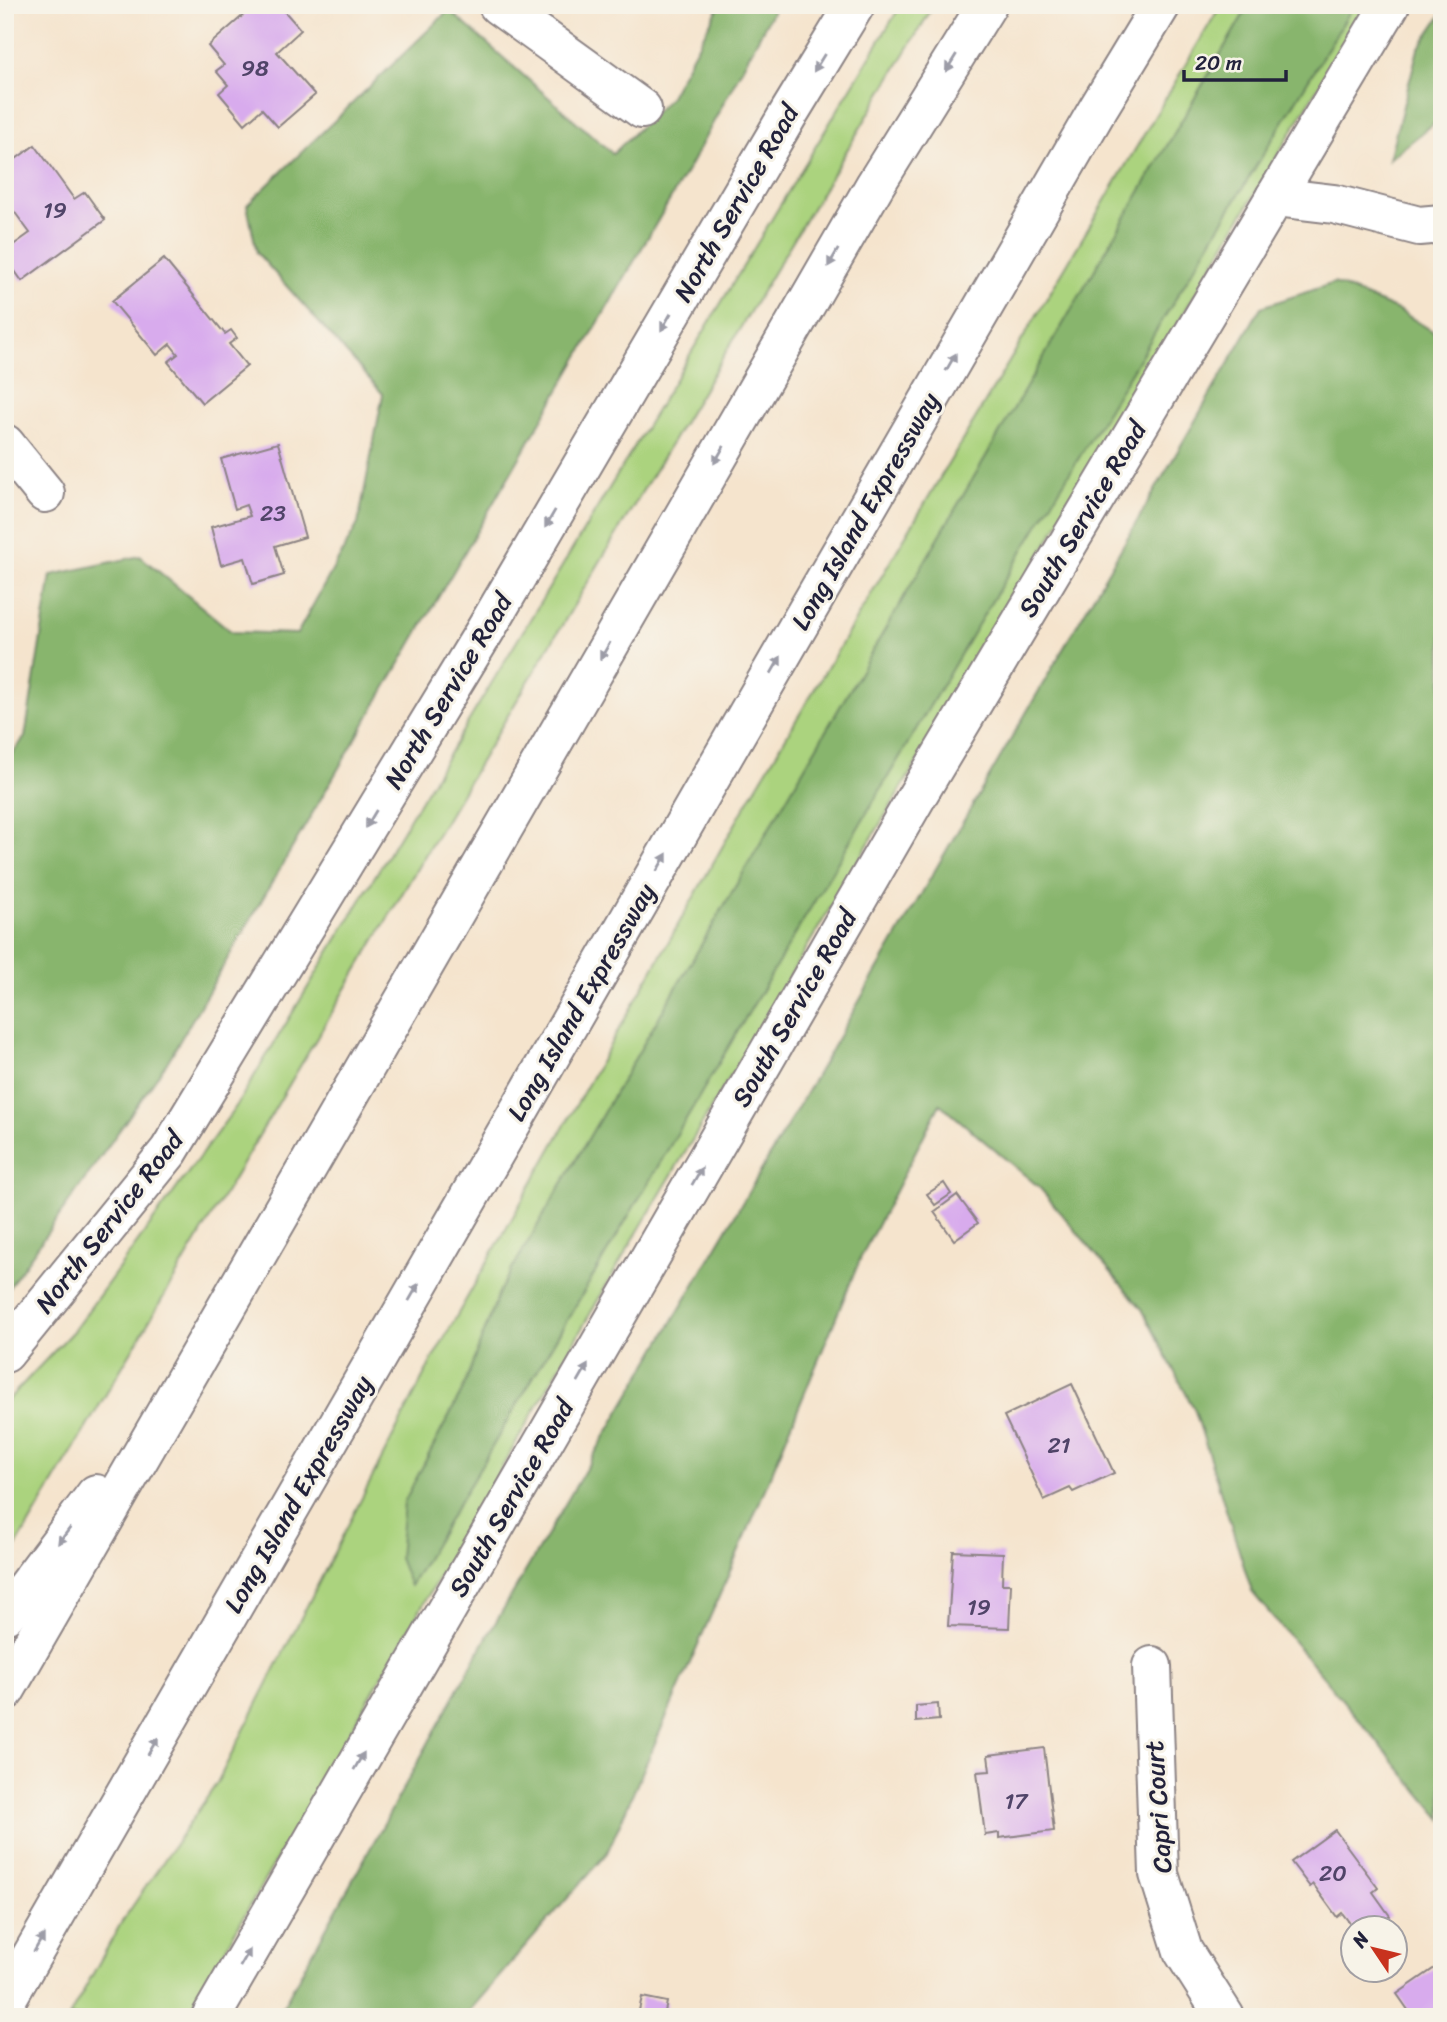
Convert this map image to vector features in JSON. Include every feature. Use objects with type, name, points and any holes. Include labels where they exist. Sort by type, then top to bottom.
[{"type":"main road","points":[[498,5],[642,109]]},
{"type":"main road","name":"North Service Road","points":[[5,1353],[169,1151],[486,629],[855,5]]},
{"type":"main road","points":[[5,1691],[869,197],[987,5]]},
{"type":"main road","name":"Long Island Expressway","points":[[5,2002],[803,618],[1161,5]]},
{"type":"main road","name":"South Service Road","points":[[211,2017],[917,796],[1390,5]]},
{"type":"main road","points":[[1275,197],[1334,204],[1419,226],[1442,224]]},
{"type":"main road","points":[[5,444],[45,493]]},
{"type":"main road","points":[[5,1615],[208,1343]]},
{"type":"main road","name":"Capri Court","points":[[1152,1666],[1159,1874],[1183,1951],[1225,2017]]},
{"type":"green space","points":[[720,5],[776,5],[692,162],[168,1061],[5,1293],[5,762],[25,737],[51,575],[140,556],[232,632],[297,634],[358,524],[383,394],[257,253],[247,205],[449,10],[613,154],[669,98]]},
{"type":"green space","points":[[901,5],[934,5],[486,752],[5,1565],[5,1403],[74,1330],[235,1108]]},
{"type":"green space","points":[[1221,5],[1367,5],[624,1255],[186,2017],[69,2017],[121,1923],[217,1783],[433,1358],[751,796]]},
{"type":"green space","points":[[1249,5],[1354,5],[989,606],[410,1586],[399,1558],[404,1502],[462,1391],[500,1290]]},
{"type":"green space","points":[[1442,14],[1442,117],[1389,159],[1418,49]]},
{"type":"green space","points":[[1334,283],[1400,311],[1442,337],[1442,1819],[1252,1592],[1195,1411],[1142,1309],[1039,1187],[940,1104],[861,1257],[748,1530],[607,1853],[464,2017],[277,2017],[487,1637],[765,1164],[1261,307]]},
{"type":"building","points":[[255,5],[279,5],[301,30],[277,52],[315,95],[278,127],[262,109],[245,124],[219,93],[228,85],[216,71],[224,65],[208,46]]},
{"type":"building","points":[[35,145],[74,199],[85,192],[105,220],[22,281],[5,257],[5,251],[30,233],[5,199],[5,167]]},
{"type":"building","points":[[164,259],[225,334],[231,330],[237,338],[229,344],[247,366],[202,403],[168,362],[178,354],[170,344],[157,355],[112,301]]},
{"type":"building","points":[[278,443],[305,537],[275,546],[284,575],[253,584],[245,558],[221,565],[211,527],[250,516],[246,505],[235,509],[221,459]]},
{"type":"building","points":[[944,1183],[951,1194],[935,1205],[927,1194]]},
{"type":"building","points":[[957,1195],[978,1223],[954,1240],[934,1212]]},
{"type":"building","points":[[1072,1384],[1114,1473],[1073,1492],[1070,1488],[1044,1500],[1004,1416]]},
{"type":"building","points":[[953,1551],[1003,1553],[1002,1584],[1011,1584],[1009,1628],[948,1626]]},
{"type":"building","points":[[938,1704],[939,1720],[916,1722],[916,1706]]},
{"type":"building","points":[[1044,1748],[1054,1831],[999,1838],[999,1833],[985,1835],[977,1772],[990,1771],[988,1755]]},
{"type":"building","points":[[1335,1830],[1378,1888],[1373,1892],[1388,1913],[1338,1913],[1337,1917],[1313,1884],[1310,1887],[1291,1862]]},
{"type":"building","points":[[1442,1963],[1442,2017],[1413,2017],[1397,1994]]},
{"type":"building","points":[[642,1997],[667,2002],[664,2017],[638,2015]]}]
